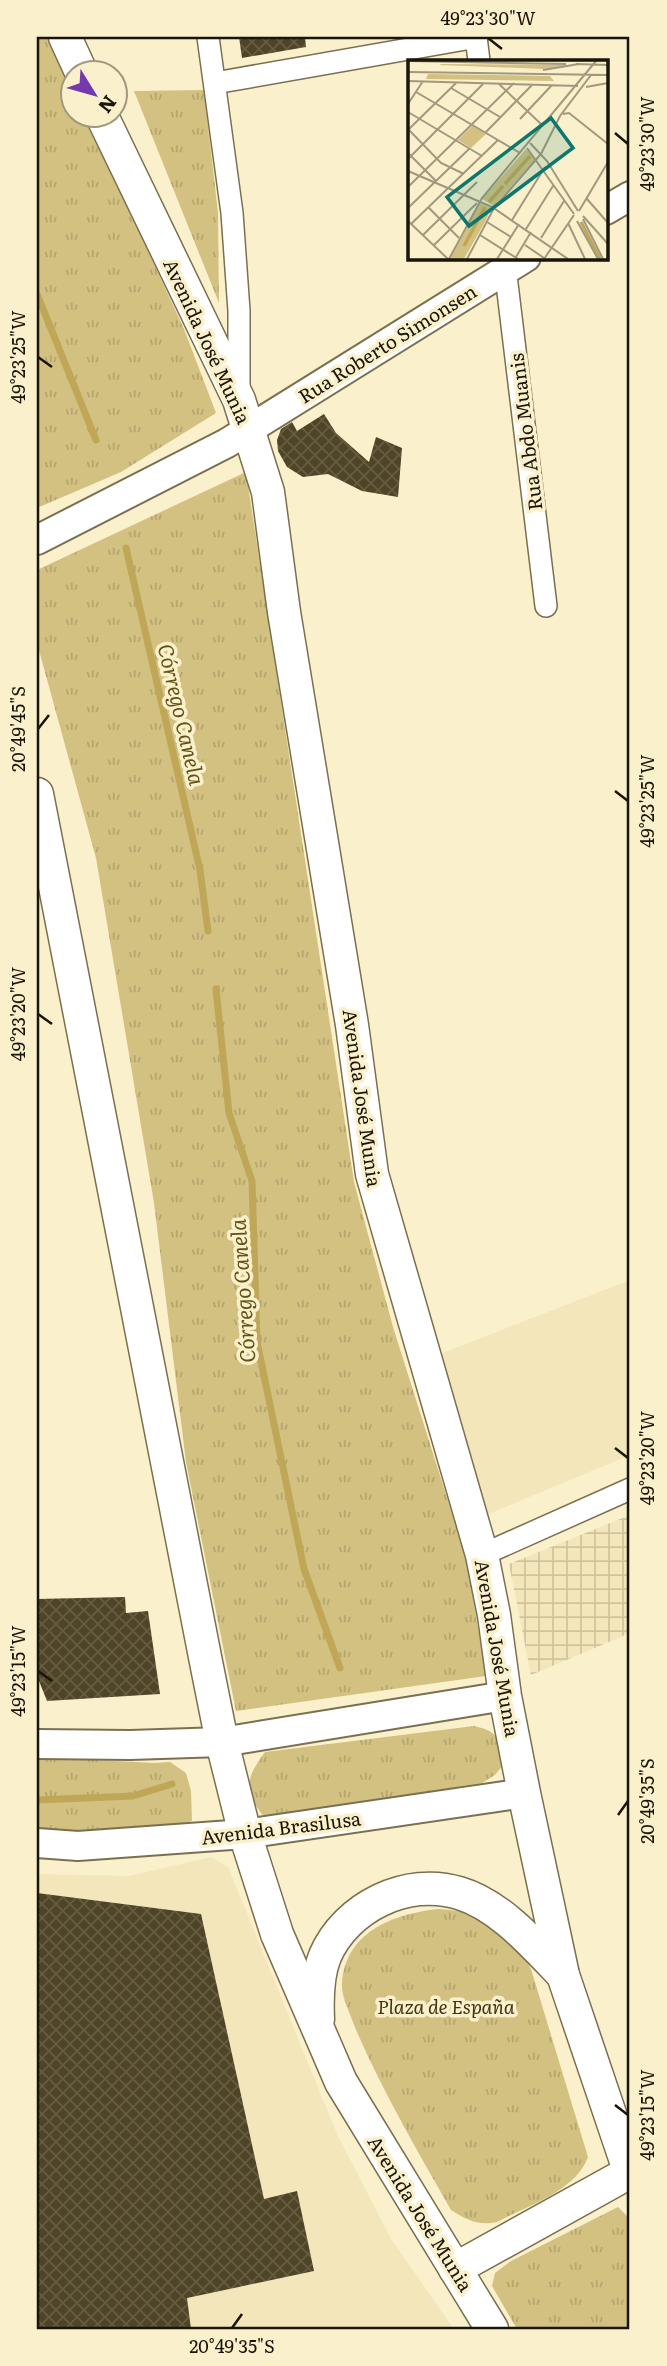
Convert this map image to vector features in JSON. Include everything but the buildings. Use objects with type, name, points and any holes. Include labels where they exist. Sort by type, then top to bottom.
[{"type":"main road","points":[[65,37],[76,60]]},
{"type":"main road","name":"Avenida José Munia","points":[[109,130],[239,400],[268,492],[284,612],[352,1025],[372,1174],[482,1555],[494,1615],[505,1696],[563,1975],[630,2173]]},
{"type":"main road","points":[[608,209],[630,196]]},
{"type":"main road","name":"Rua Roberto Simonsen","points":[[37,540],[227,443],[511,261]]},
{"type":"main road","name":"Avenida José Munia","points":[[37,794],[44,874],[222,1742],[245,1834],[277,1934],[341,2082],[492,2329]]},
{"type":"main road","points":[[37,1744],[222,1742],[505,1696]]},
{"type":"main road","name":"Avenida Brasilusa","points":[[37,1843],[78,1846],[245,1834],[524,1793]]},
{"type":"main road","points":[[319,2031],[317,2000],[321,1968],[337,1933],[353,1917],[390,1895],[431,1889],[458,1893],[475,1900],[518,1930],[563,1975]]},
{"type":"main road","points":[[578,2201],[594,2175],[614,2126]]},
{"type":"main road","points":[[455,2269],[630,2173]]},
{"type":"street","points":[[208,37],[232,213],[239,312],[239,400]]},
{"type":"street","points":[[215,83],[476,37],[480,60]]},
{"type":"street","name":"Rua Abdo Muanis","points":[[511,261],[546,606]]},
{"type":"street","points":[[482,1555],[630,1489]]},
{"type":"shaded area","points":[[630,1280],[630,1455],[486,1515],[440,1354]]},
{"type":"shaded area","points":[[630,1515],[630,1633],[531,1675],[509,1564]]},
{"type":"shaded area","points":[[211,1857],[228,1867],[337,2134],[391,2239],[454,2329],[37,2329],[37,1874],[129,1876]]},
{"type":"green space","points":[[37,37],[50,37],[60,60],[60,130],[92,130],[184,329],[216,413],[121,472],[37,508]]},
{"type":"green space","points":[[204,90],[218,213],[219,303],[134,91]]},
{"type":"green space","points":[[246,472],[354,1182],[393,1327],[467,1561],[486,1676],[236,1711],[186,1462],[154,1203],[96,858],[37,643],[37,570]]},
{"type":"green space","points":[[474,1726],[494,1734],[501,1749],[503,1765],[495,1775],[482,1783],[265,1818],[250,1793],[250,1778],[265,1752]]},
{"type":"green space","points":[[37,1757],[170,1762],[186,1773],[191,1791],[192,1821],[134,1832],[76,1833],[37,1830]]},
{"type":"green space","name":"Plaza de España","points":[[438,1909],[468,1914],[493,1926],[514,1944],[531,1969],[588,2157],[582,2169],[562,2188],[497,2222],[473,2221],[451,2210],[376,2072],[343,1994],[345,1966],[362,1939],[389,1921]]},
{"type":"green space","points":[[618,2207],[627,2216],[630,2227],[630,2329],[517,2329],[492,2286],[495,2273],[511,2261]]},
{"type":"waterway","name":"Córrego Canela","points":[[37,294],[96,440]]},
{"type":"waterway","name":"Córrego Canela","points":[[126,548],[200,870],[208,931]]},
{"type":"waterway","name":"Córrego Canela","points":[[216,989],[229,1113],[252,1181],[257,1342],[304,1569],[340,1668]]},
{"type":"waterway","points":[[37,1800],[133,1796],[172,1784]]}]
